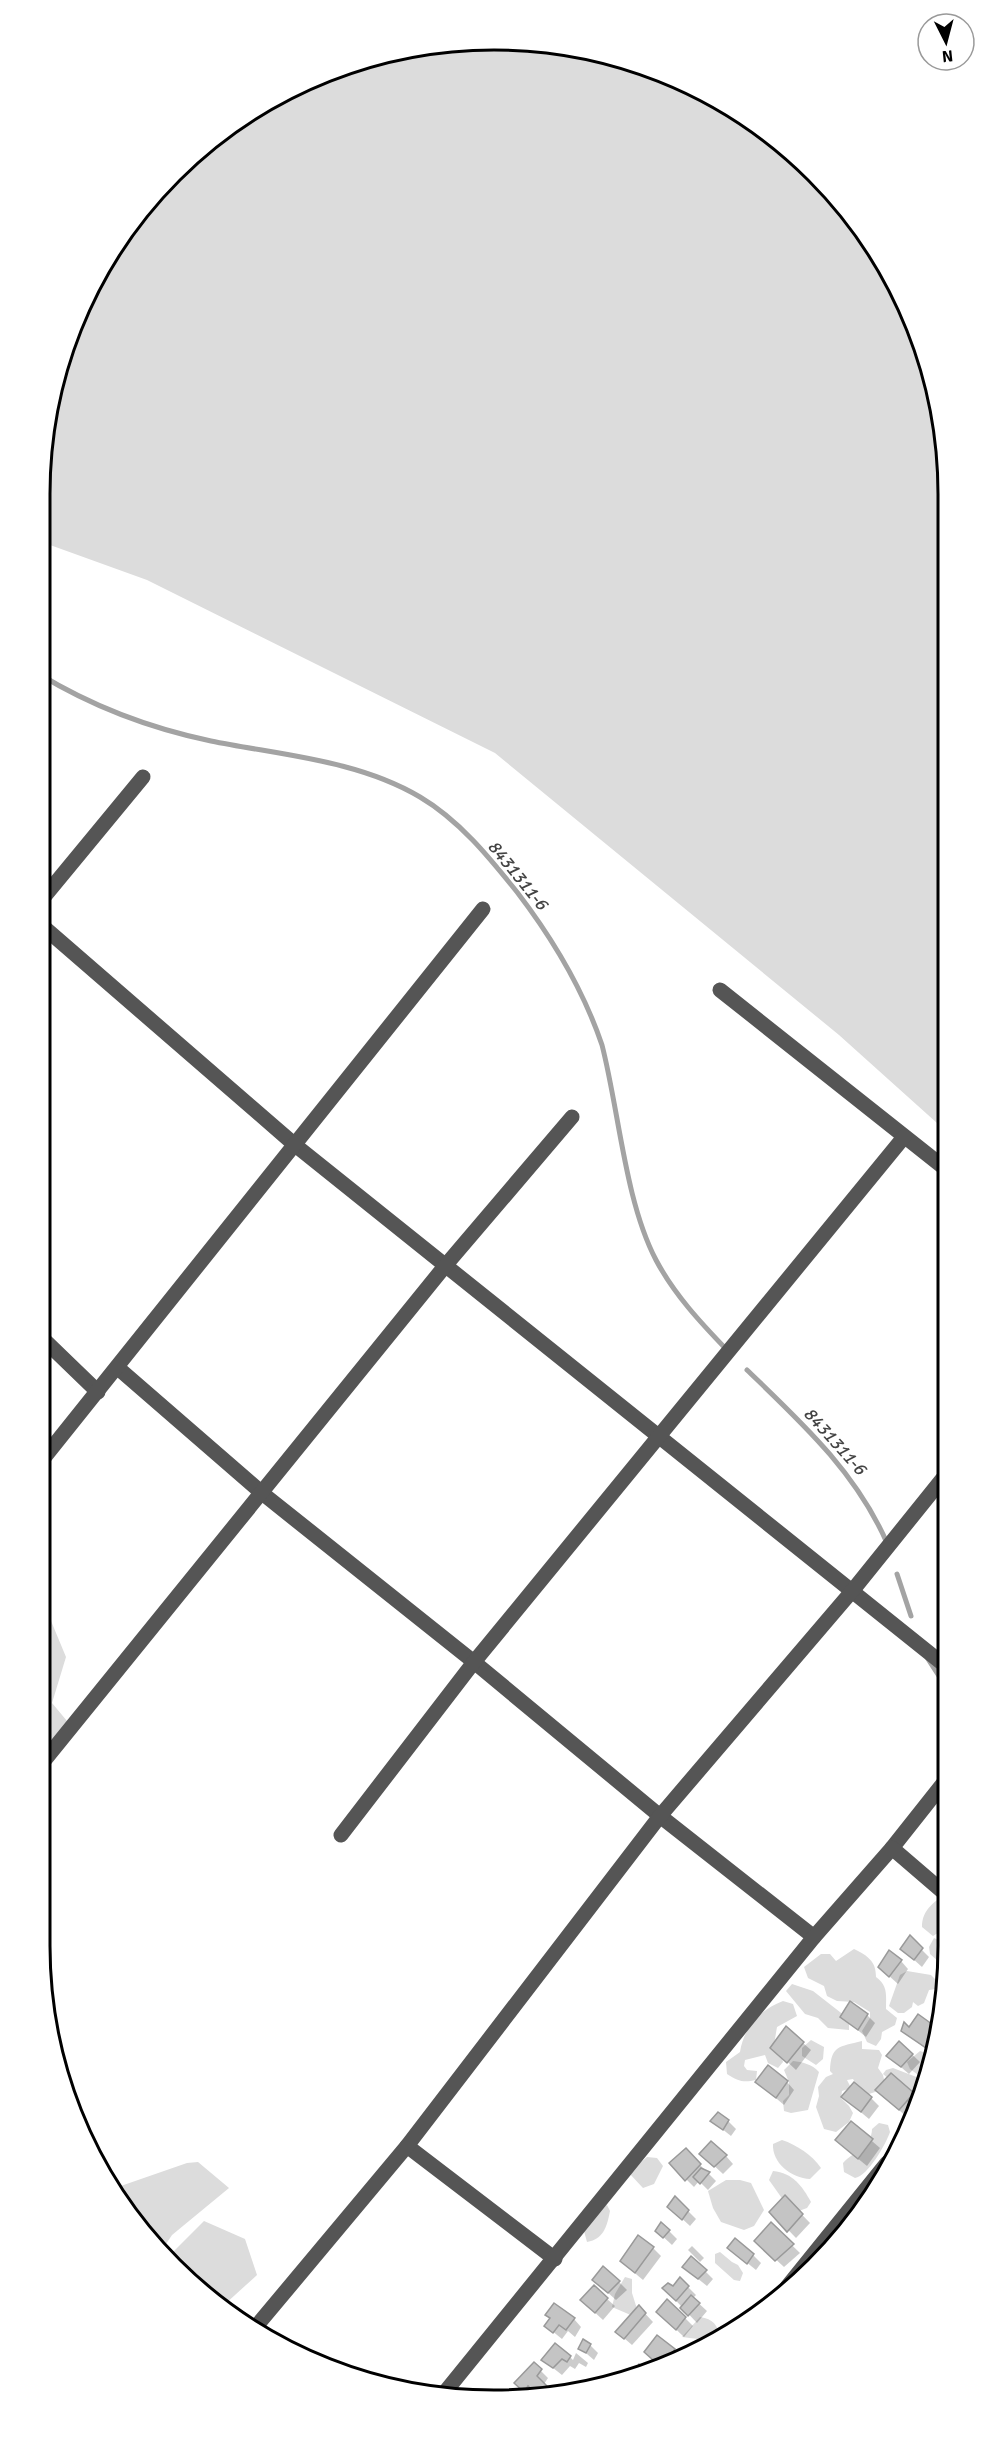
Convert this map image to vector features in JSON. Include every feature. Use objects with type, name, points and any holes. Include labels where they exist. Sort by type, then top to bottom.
[{"type":"street","points":[[49,891],[143,777]]},
{"type":"street","points":[[49,1452],[483,909]]},
{"type":"street","points":[[49,932],[295,1145],[939,1661]]},
{"type":"street","points":[[720,990],[939,1164]]},
{"type":"street","points":[[49,1755],[445,1266],[572,1117]]},
{"type":"street","points":[[341,1835],[474,1662],[904,1137]]},
{"type":"street","points":[[49,1345],[98,1392]]},
{"type":"street","points":[[118,1368],[262,1493],[474,1662],[660,1816],[814,1937]]},
{"type":"street","points":[[259,2323],[407,2146],[660,1816],[853,1590],[939,1483]]},
{"type":"street","points":[[448,2388],[814,1937],[892,1848],[939,1789]]},
{"type":"street","points":[[892,1848],[939,1888]]},
{"type":"street","points":[[407,2146],[555,2259]]},
{"type":"street","points":[[813,2255],[867,2187]]},
{"type":"shaded area","points":[[465,50],[523,50],[552,53],[609,65],[637,73],[691,95],[741,124],[765,141],[808,180],[847,223],[864,247],[893,297],[905,324],[930,407],[938,465],[939,494],[939,1125],[839,1035],[495,753],[147,580],[49,545],[50,465],[58,407],[83,324],[95,297],[124,247],[160,201],[223,141],[272,109],[324,83],[407,58]]},
{"type":"shaded area","points":[[49,1616],[66,1657],[52,1703],[72,1727],[49,1759]]},
{"type":"shaded area","points":[[939,1899],[939,1932],[933,1936],[922,1927],[924,1915]]},
{"type":"shaded area","points":[[934,1938],[939,1940],[938,1970],[938,1961],[930,1954],[929,1947]]},
{"type":"shaded area","points":[[854,1949],[873,1963],[876,1977],[886,1991],[886,2009],[897,2018],[895,2025],[882,2032],[881,2039],[876,2046],[867,2042],[862,2031],[870,2018],[870,2012],[854,2002],[837,2001],[827,1996],[824,1986],[808,1978],[804,1967],[821,1954],[830,1954],[836,1961]]},
{"type":"shaded area","points":[[907,1971],[931,1975],[937,1981],[937,1988],[929,1990],[924,2003],[918,2006],[913,2002],[912,2007],[904,2013],[898,2013],[889,2006],[900,1975]]},
{"type":"shaded area","points":[[792,1984],[813,1991],[845,2016],[849,2020],[849,2030],[828,2028],[818,2018],[805,2014],[786,1991]]},
{"type":"shaded area","points":[[783,2001],[793,2004],[797,2016],[777,2027],[774,2045],[781,2054],[783,2062],[778,2068],[768,2063],[765,2055],[745,2060],[744,2066],[747,2070],[757,2071],[756,2080],[741,2081],[727,2074],[726,2062],[740,2052],[745,2035],[754,2020],[767,2009]]},
{"type":"shaded area","points":[[811,2040],[824,2047],[823,2059],[816,2065],[802,2056],[802,2048]]},
{"type":"shaded area","points":[[862,2041],[862,2049],[879,2050],[882,2055],[878,2068],[885,2084],[881,2090],[866,2095],[853,2079],[847,2080],[851,2088],[842,2091],[841,2098],[853,2113],[849,2122],[836,2132],[824,2129],[816,2107],[819,2096],[818,2087],[826,2077],[833,2074],[830,2071],[834,2052],[842,2046]]},
{"type":"shaded area","points":[[920,2051],[925,2053],[919,2075],[910,2069],[907,2062]]},
{"type":"shaded area","points":[[793,2061],[810,2065],[819,2072],[808,2110],[791,2113],[784,2111],[783,2101],[789,2095],[789,2082],[784,2070]]},
{"type":"shaded area","points":[[893,2068],[918,2078],[910,2104],[883,2074],[886,2070]]},
{"type":"shaded area","points":[[879,2123],[888,2125],[890,2132],[876,2159],[860,2176],[855,2178],[844,2172],[843,2163],[869,2140],[872,2129]]},
{"type":"shaded area","points":[[782,2140],[804,2151],[821,2168],[810,2179],[796,2176],[779,2163],[773,2144]]},
{"type":"shaded area","points":[[647,2157],[657,2158],[663,2166],[654,2184],[643,2188],[629,2173]]},
{"type":"shaded area","points":[[198,2162],[229,2188],[172,2235],[165,2245],[141,2217],[120,2186],[187,2163]]},
{"type":"shaded area","points":[[773,2171],[786,2174],[800,2186],[811,2202],[807,2208],[796,2212],[786,2204],[769,2180]]},
{"type":"shaded area","points":[[726,2180],[751,2183],[764,2210],[754,2226],[744,2230],[721,2222],[713,2208],[708,2191]]},
{"type":"shaded area","points":[[607,2205],[610,2211],[604,2231],[597,2238],[587,2242],[581,2220]]},
{"type":"shaded area","points":[[204,2221],[245,2239],[257,2275],[227,2302],[173,2252]]},
{"type":"shaded area","points":[[720,2252],[738,2265],[743,2273],[740,2281],[734,2280],[715,2263],[715,2254]]},
{"type":"shaded area","points":[[625,2277],[632,2279],[632,2293],[638,2312],[633,2316],[612,2307],[615,2294]]},
{"type":"shaded area","points":[[700,2317],[708,2319],[718,2330],[698,2339],[682,2337]]},
{"type":"building","points":[[910,1935],[923,1948],[914,1960],[900,1949]]},
{"type":"building","points":[[889,1950],[902,1960],[889,1977],[878,1967]]},
{"type":"building","points":[[850,2001],[868,2014],[858,2030],[840,2017]]},
{"type":"building","points":[[918,2014],[932,2024],[926,2048],[901,2031],[904,2022],[909,2027]]},
{"type":"building","points":[[786,2026],[804,2042],[787,2063],[770,2048]]},
{"type":"building","points":[[899,2041],[913,2054],[901,2067],[886,2056]]},
{"type":"building","points":[[768,2065],[788,2081],[776,2098],[755,2082]]},
{"type":"building","points":[[891,2073],[914,2093],[899,2110],[875,2090]]},
{"type":"building","points":[[854,2082],[872,2097],[861,2112],[841,2097]]},
{"type":"building","points":[[718,2112],[729,2120],[723,2130],[710,2121]]},
{"type":"building","points":[[851,2121],[873,2139],[858,2159],[835,2140]]},
{"type":"building","points":[[711,2141],[727,2155],[714,2167],[699,2154]]},
{"type":"building","points":[[686,2148],[701,2164],[685,2181],[669,2163]]},
{"type":"building","points":[[701,2168],[710,2172],[700,2184],[693,2177]]},
{"type":"building","points":[[785,2195],[803,2214],[787,2232],[769,2212]]},
{"type":"building","points":[[675,2196],[689,2210],[682,2220],[667,2207]]},
{"type":"building","points":[[661,2222],[670,2230],[663,2238],[655,2231]]},
{"type":"building","points":[[771,2222],[794,2244],[775,2261],[754,2241]]},
{"type":"building","points":[[638,2235],[654,2247],[635,2273],[620,2261]]},
{"type":"building","points":[[735,2238],[754,2254],[747,2264],[727,2248]]},
{"type":"building","points":[[691,2256],[707,2270],[698,2279],[682,2267]]},
{"type":"building","points":[[603,2266],[620,2281],[608,2293],[592,2280]]},
{"type":"building","points":[[680,2277],[689,2286],[676,2301],[662,2288],[668,2283],[673,2286]]},
{"type":"building","points":[[594,2285],[608,2298],[595,2313],[580,2300]]},
{"type":"building","points":[[691,2295],[700,2303],[688,2316],[680,2308]]},
{"type":"building","points":[[667,2299],[686,2317],[676,2330],[656,2312]]},
{"type":"building","points":[[554,2303],[575,2318],[566,2330],[559,2325],[553,2333],[544,2326],[550,2318],[545,2315]]},
{"type":"building","points":[[639,2305],[646,2313],[624,2339],[615,2332]]},
{"type":"building","points":[[657,2335],[675,2349],[672,2353],[654,2361],[644,2352]]},
{"type":"building","points":[[583,2339],[591,2344],[586,2353],[578,2349]]},
{"type":"building","points":[[555,2343],[571,2356],[567,2362],[562,2359],[553,2368],[541,2360]]},
{"type":"building","points":[[534,2362],[542,2369],[537,2376],[548,2387],[531,2389],[528,2386],[522,2390],[514,2383]]},
{"type":"waterway","name":"8431311-6","points":[[49,680],[80,697],[122,715],[166,730],[211,741],[318,760],[371,775],[420,797],[448,817],[473,840],[517,892],[555,946],[586,1004],[602,1045],[630,1183],[645,1237],[656,1260],[679,1296],[727,1350]]},
{"type":"waterway","name":"8431311-6","points":[[747,1370],[826,1449],[860,1493],[887,1543]]},
{"type":"waterway","name":"8431311-6","points":[[897,1574],[911,1616]]},
{"type":"waterway","name":"8431311-6","points":[[928,1659],[939,1676]]}]
